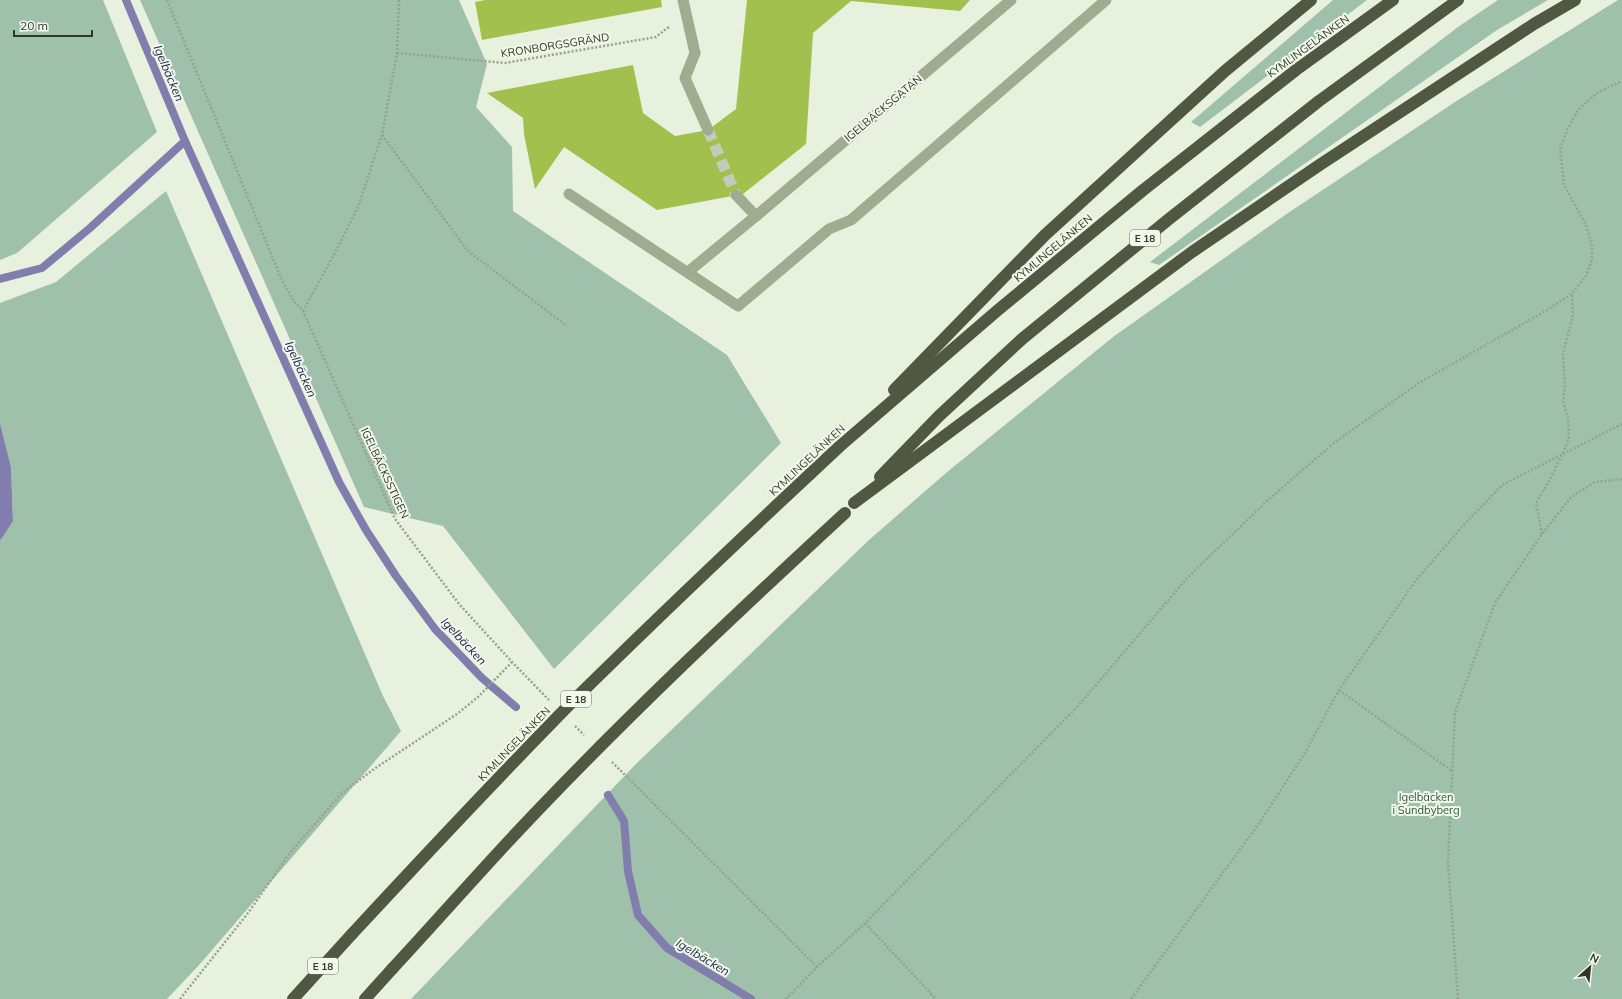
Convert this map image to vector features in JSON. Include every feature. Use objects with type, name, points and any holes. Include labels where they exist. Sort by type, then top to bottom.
[{"type":"highway","points":[[840,446],[1045,235],[1225,71],[1311,0]]},
{"type":"highway","name":"KYMLINGELÄNKEN","points":[[293,999],[467,810],[573,702],[683,594],[840,446],[998,310],[1142,191],[1296,70],[1393,0]]},
{"type":"highway","name":"E 18","points":[[365,999],[506,843],[616,731],[719,629],[845,513],[939,416],[1035,329],[1200,194],[1320,102],[1458,0]]},
{"type":"highway","points":[[854,503],[1192,252],[1318,166],[1534,24],[1575,0]]},
{"type":"street","points":[[683,0],[695,53],[685,78],[708,130]]},
{"type":"street","name":"IGELBÄCKSGATAN","points":[[688,272],[1011,0]]},
{"type":"street","points":[[569,194],[738,306],[829,229],[851,220],[1106,0]]},
{"type":"street","points":[[736,195],[756,216]]},
{"type":"path","name":"IGELBÄCKSSTIGEN","points":[[167,0],[281,278],[293,300],[303,311],[395,519],[459,604],[551,702]]},
{"type":"path","points":[[303,311],[358,207],[382,135],[397,53],[399,0]]},
{"type":"path","name":"KRONBORGSGRÄND","points":[[397,53],[505,63],[656,37],[686,13]]},
{"type":"path","points":[[786,999],[865,923],[1078,706],[1188,577],[1268,500],[1335,442],[1419,383],[1549,309],[1572,293],[1586,276],[1592,259],[1592,244],[1585,223],[1564,185],[1560,149],[1567,130],[1578,110],[1596,93],[1622,81]]},
{"type":"path","points":[[382,135],[468,251],[567,326]]},
{"type":"path","points":[[1542,534],[1536,503],[1562,455],[1569,436],[1568,418],[1563,402],[1565,386],[1563,354],[1573,315],[1572,293]]},
{"type":"path","points":[[1131,999],[1260,822],[1306,752],[1339,690],[1418,579],[1461,528],[1502,485],[1622,424]]},
{"type":"path","points":[[1458,999],[1448,863],[1455,712],[1495,603],[1542,534],[1571,497],[1594,482],[1622,479]]},
{"type":"path","points":[[180,999],[248,913],[289,854],[341,794],[374,769],[457,714],[478,697],[512,662]]},
{"type":"path","points":[[1339,690],[1452,771]]},
{"type":"path","points":[[574,724],[585,736]]},
{"type":"path","points":[[608,758],[818,967]]},
{"type":"path","points":[[865,923],[936,999]]},
{"type":"green space","points":[[0,0],[103,0],[157,132],[17,253],[0,260]]},
{"type":"green space","points":[[140,0],[459,0],[487,64],[476,107],[512,147],[513,211],[727,355],[781,443],[554,669],[443,526],[364,507]]},
{"type":"green space","points":[[1333,0],[1367,0],[1200,127],[1191,122]]},
{"type":"green space","points":[[1498,0],[1548,0],[1497,30],[1159,265],[1150,262],[1458,27]]},
{"type":"green space","name":"Igelbäcken i Sundbyberg","points":[[1618,0],[1622,0],[1622,999],[411,999],[636,764],[869,540],[946,473],[1113,337],[1285,215],[1455,102]]},
{"type":"green space","points":[[166,191],[383,696],[401,731],[200,964],[167,999],[0,999],[0,541],[13,520],[11,467],[0,423],[0,303],[56,282]]},
{"type":"shaded area","points":[[0,423],[11,467],[13,521],[0,541]]},
{"type":"building","points":[[485,0],[661,0],[662,7],[482,40],[475,2]]},
{"type":"building","points":[[747,0],[970,0],[960,11],[851,1],[813,33],[806,144],[743,194],[657,210],[564,147],[535,189],[524,134],[523,118],[487,93],[633,65],[643,113],[675,136],[708,130],[736,109]]},
{"type":"waterway","name":"Igelbäcken","points":[[126,0],[185,141],[339,482],[366,530],[396,576],[435,629],[482,678],[516,707]]},
{"type":"waterway","points":[[0,279],[42,268],[90,228],[185,141]]},
{"type":"waterway","name":"Igelbäcken","points":[[608,795],[624,821],[628,871],[638,915],[667,948],[751,999]]},
{"type":"tunnel","points":[[708,130],[736,195]]}]
